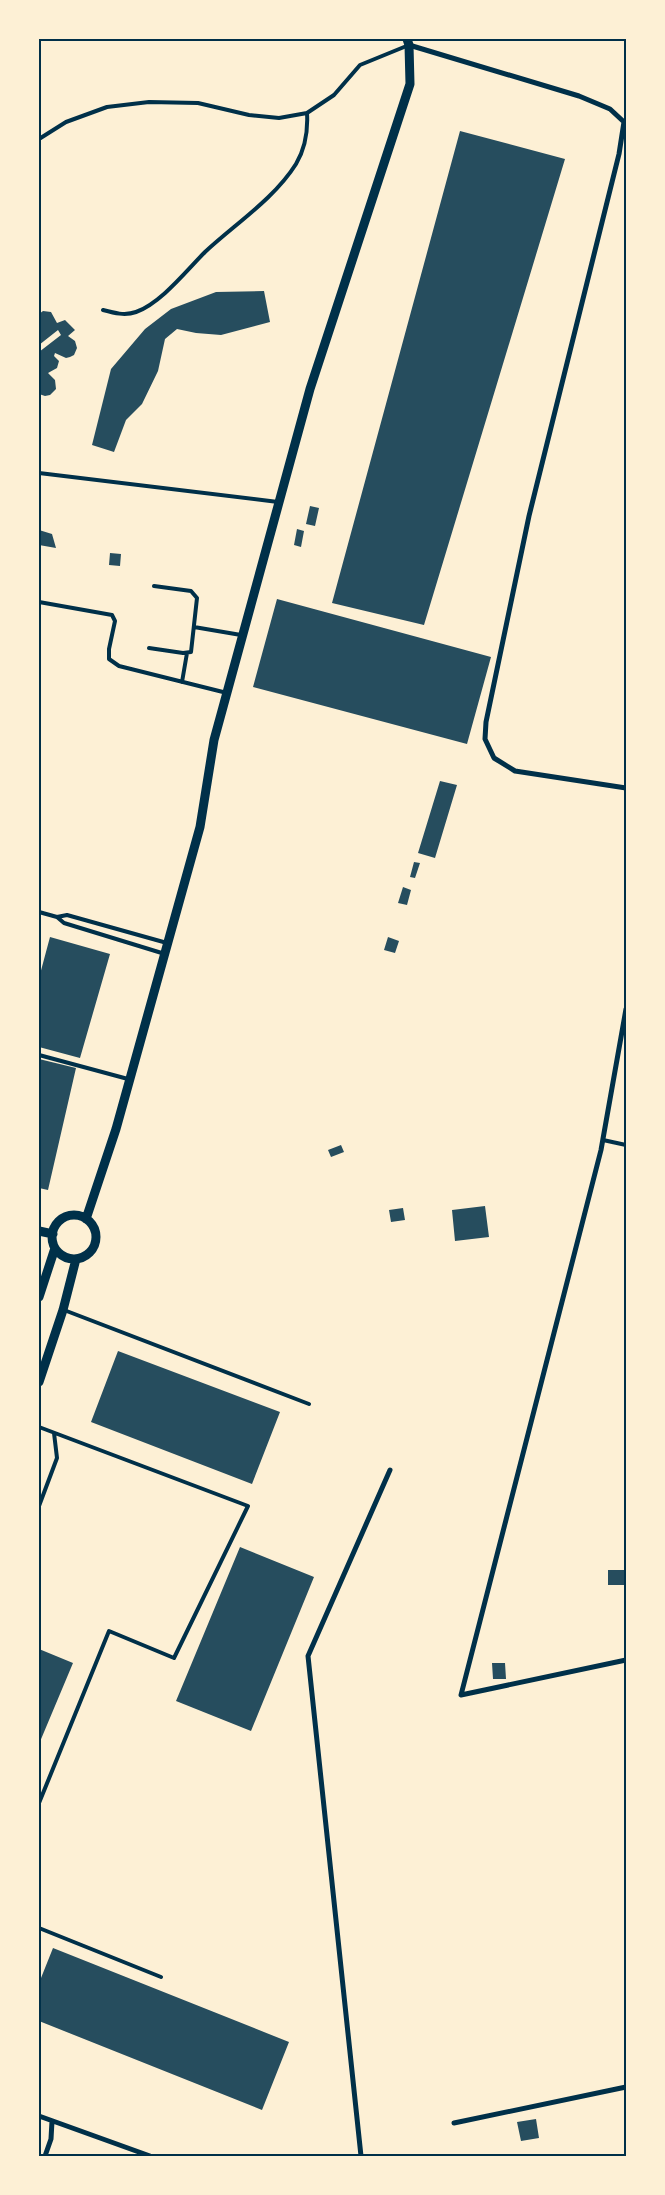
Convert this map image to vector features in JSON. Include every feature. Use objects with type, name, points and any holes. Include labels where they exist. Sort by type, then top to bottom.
[{"type":"street","points":[[86,1219],[116,1130],[128,1080],[200,827],[214,740],[278,502],[313,380],[410,84],[408,42],[579,96],[610,108],[624,122],[619,154],[529,516],[486,722],[485,739],[494,758],[515,771],[626,788]]},
{"type":"street","points":[[626,1009],[603,1140],[461,1695],[626,1660]]},
{"type":"street","points":[[39,1297],[55,1248],[53,1234],[55,1227],[66,1218],[72,1216],[86,1219],[95,1230],[95,1244],[86,1255],[76,1259],[66,1257],[55,1248]]},
{"type":"street","points":[[39,1231],[53,1234]]},
{"type":"street","points":[[39,1382],[63,1310],[76,1259]]},
{"type":"street","points":[[360,2156],[308,1656],[390,1470]]},
{"type":"street","points":[[454,2123],[626,2087]]},
{"type":"street","points":[[39,2116],[150,2156]]},
{"type":"street","points":[[46,2156],[51,2139],[52,2121]]},
{"type":"lane","points":[[39,139],[66,122],[107,107],[149,102],[198,103],[249,115],[279,118],[307,113],[334,94],[360,65],[408,42]]},
{"type":"lane","points":[[103,310],[119,314],[135,313],[150,306],[279,186],[297,163],[308,127],[307,113]]},
{"type":"lane","points":[[39,473],[278,502]]},
{"type":"lane","points":[[149,648],[191,652],[197,598],[196,594],[191,591],[154,586]]},
{"type":"lane","points":[[39,602],[112,615],[116,621],[109,649],[109,659],[119,666],[227,693]]},
{"type":"lane","points":[[194,628],[243,635]]},
{"type":"lane","points":[[182,682],[187,653]]},
{"type":"lane","points":[[39,912],[57,917],[64,923],[165,954]]},
{"type":"lane","points":[[57,917],[67,915],[168,944]]},
{"type":"lane","points":[[39,1055],[128,1080]]},
{"type":"lane","points":[[603,1140],[626,1145]]},
{"type":"lane","points":[[63,1310],[309,1404]]},
{"type":"lane","points":[[39,1427],[248,1506],[174,1658],[109,1631],[39,1802]]},
{"type":"lane","points":[[39,1506],[55,1468],[57,1458],[54,1432]]},
{"type":"lane","points":[[39,1928],[161,1977]]},
{"type":"building","points":[[460,131],[565,159],[424,625],[332,603]]},
{"type":"building","points":[[264,291],[270,322],[221,335],[177,329],[165,339],[158,371],[142,404],[126,420],[114,452],[92,445],[111,369],[145,329],[171,309],[216,292]]},
{"type":"building","points":[[43,311],[51,312],[57,323],[65,320],[75,330],[68,336],[75,341],[77,348],[74,355],[66,358],[55,353],[54,356],[59,361],[57,368],[48,373],[55,380],[56,389],[50,395],[45,396],[39,394],[39,352],[61,335],[58,330],[39,345],[39,314]]},
{"type":"building","points":[[310,506],[319,508],[315,526],[306,524]]},
{"type":"building","points":[[297,529],[304,531],[301,547],[294,545]]},
{"type":"building","points":[[39,530],[52,534],[56,548],[39,545]]},
{"type":"building","points":[[110,553],[121,554],[120,566],[109,565]]},
{"type":"building","points":[[277,599],[491,657],[467,744],[253,687]]},
{"type":"building","points":[[440,781],[457,785],[435,858],[418,853]]},
{"type":"building","points":[[414,862],[420,863],[415,878],[410,877]]},
{"type":"building","points":[[403,887],[411,890],[407,905],[398,903]]},
{"type":"building","points":[[50,937],[110,954],[80,1058],[39,1047],[39,978]]},
{"type":"building","points":[[388,937],[399,941],[395,953],[384,950]]},
{"type":"building","points":[[39,1059],[76,1068],[48,1190],[39,1188]]},
{"type":"building","points":[[341,1145],[344,1152],[331,1157],[328,1150]]},
{"type":"building","points":[[485,1206],[489,1237],[455,1241],[452,1210]]},
{"type":"building","points":[[403,1208],[405,1220],[391,1222],[389,1210]]},
{"type":"building","points":[[118,1351],[280,1412],[252,1484],[91,1422]]},
{"type":"building","points":[[240,1547],[314,1577],[251,1731],[176,1701]]},
{"type":"building","points":[[608,1570],[624,1570],[624,1585],[608,1585]]},
{"type":"building","points":[[39,1649],[73,1663],[39,1744]]},
{"type":"building","points":[[492,1663],[505,1663],[506,1679],[493,1679]]},
{"type":"building","points":[[53,1948],[289,2042],[262,2110],[39,2021],[39,1983]]},
{"type":"building","points":[[536,2119],[539,2138],[521,2141],[517,2122]]}]
